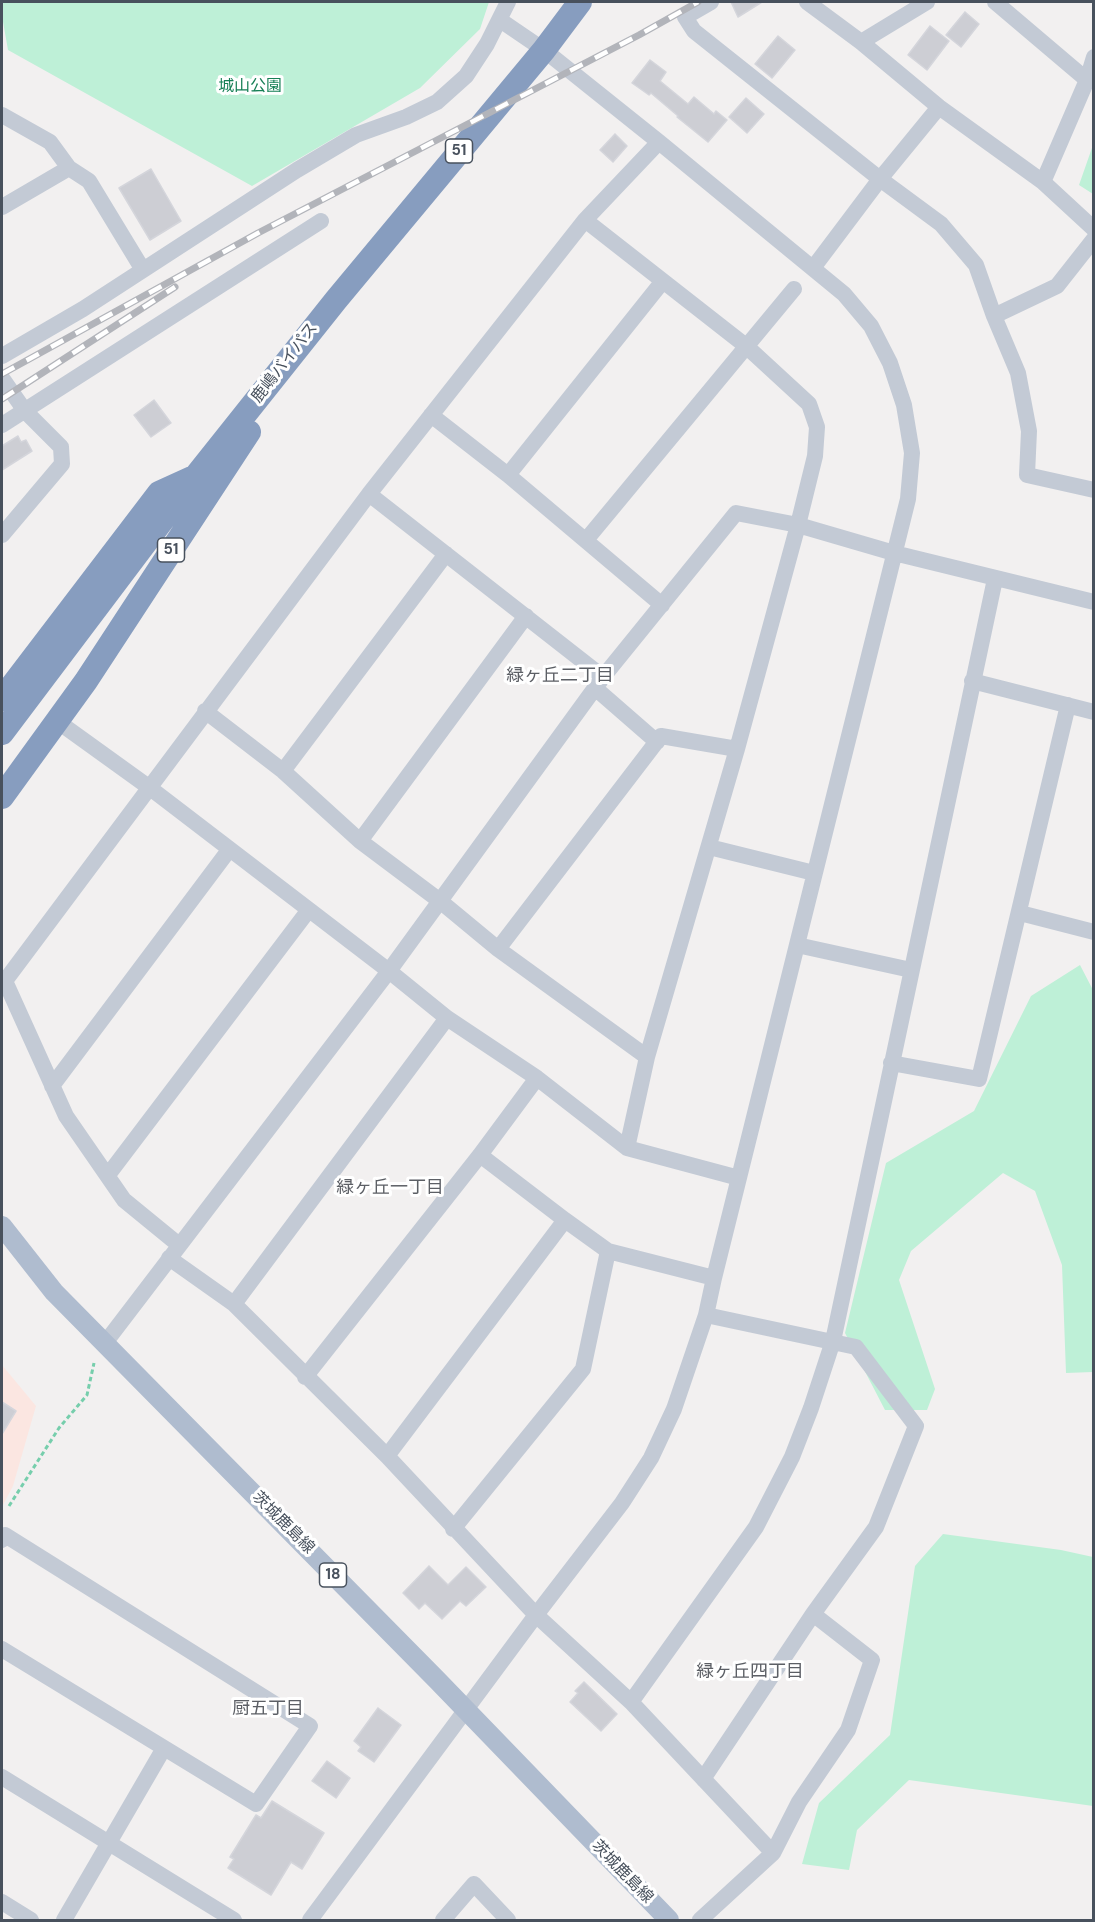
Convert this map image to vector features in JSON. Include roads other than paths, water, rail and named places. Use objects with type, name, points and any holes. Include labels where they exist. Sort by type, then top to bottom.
[{"type":"highway","name":"鹿嶋バイパス","points":[[2,733],[195,477],[336,300],[544,50],[580,2]]},
{"type":"highway","name":"51","points":[[2,797],[86,681],[336,300]]},
{"type":"highway","name":"51","points":[[2,699],[159,494],[195,477]]},
{"type":"main road","name":"茨城鹿島線","points":[[2,1226],[54,1292],[467,1710],[669,1920]]},
{"type":"street","points":[[2,356],[83,309],[356,135],[406,117],[437,102],[466,76],[500,20],[508,2]]},
{"type":"street","points":[[711,2],[684,17],[694,31],[880,179],[941,224],[976,265],[1018,373],[1029,430],[1027,475],[1094,490]]},
{"type":"street","points":[[807,2],[861,42],[939,107],[1042,182],[1094,229]]},
{"type":"street","points":[[861,42],[927,2]]},
{"type":"street","points":[[995,2],[1088,80]]},
{"type":"street","points":[[310,1920],[622,1503],[651,1458],[674,1409],[706,1315],[908,499],[912,453],[904,405],[890,363],[871,326],[844,294],[544,50],[500,20]]},
{"type":"street","points":[[1042,182],[1088,80],[1094,57]]},
{"type":"street","points":[[813,268],[880,179],[939,107]]},
{"type":"street","points":[[2,115],[51,142],[69,168],[89,181],[143,270]]},
{"type":"street","points":[[659,142],[585,220],[369,494],[205,711],[150,788],[3,979],[66,1116],[124,1200],[174,1252],[234,1304],[387,1456],[536,1615],[631,1702],[773,1853]]},
{"type":"street","points":[[2,207],[69,168]]},
{"type":"street","points":[[585,220],[746,346],[809,404],[817,427],[815,456],[798,525],[737,749],[647,1057],[627,1148]]},
{"type":"street","points":[[2,425],[321,221]]},
{"type":"street","points":[[994,316],[1057,286],[1094,239]]},
{"type":"street","points":[[508,475],[663,281]]},
{"type":"street","points":[[586,540],[794,289]]},
{"type":"street","points":[[2,378],[25,411],[61,447],[62,464],[2,536]]},
{"type":"street","points":[[431,415],[508,475],[662,605]]},
{"type":"street","points":[[369,494],[526,616],[599,683],[657,742]]},
{"type":"street","points":[[105,1343],[389,971],[599,683],[736,513],[798,525],[995,579],[1093,598]]},
{"type":"street","points":[[283,771],[446,554]]},
{"type":"street","points":[[631,1702],[756,1527],[792,1457],[811,1408],[832,1341],[995,579]]},
{"type":"street","points":[[360,842],[526,616]]},
{"type":"street","points":[[972,681],[1094,712]]},
{"type":"street","points":[[891,1063],[979,1079],[1068,705]]},
{"type":"street","points":[[205,711],[283,771],[360,842],[440,901],[498,949],[647,1057]]},
{"type":"street","points":[[57,721],[150,788],[447,1018],[537,1078],[627,1148],[739,1178]]},
{"type":"street","points":[[498,949],[661,736],[737,749]]},
{"type":"street","points":[[708,847],[814,873]]},
{"type":"street","points":[[52,1086],[230,850]]},
{"type":"street","points":[[108,1175],[308,911]]},
{"type":"street","points":[[1020,913],[1094,932]]},
{"type":"street","points":[[796,945],[911,970]]},
{"type":"street","points":[[234,1304],[447,1018]]},
{"type":"street","points":[[305,1377],[480,1155],[537,1078]]},
{"type":"street","points":[[480,1155],[608,1251],[714,1278]]},
{"type":"street","points":[[387,1456],[565,1220]]},
{"type":"street","points":[[453,1529],[583,1369],[608,1251]]},
{"type":"street","points":[[703,1779],[813,1614],[876,1527],[916,1426],[856,1347],[706,1315]]},
{"type":"street","points":[[2,1540],[5,1534],[310,1726],[256,1804],[2,1649]]},
{"type":"street","points":[[700,1920],[773,1853],[799,1802],[848,1730],[872,1660],[813,1614]]},
{"type":"street","points":[[64,1920],[164,1748]]},
{"type":"street","points":[[2,1777],[234,1920]]},
{"type":"street","points":[[443,1920],[474,1884],[508,1920]]},
{"type":"street","points":[[3,1906],[31,1920]]},
{"type":"railway","points":[[2,374],[258,233],[698,2]]},
{"type":"railway","points":[[2,399],[175,287]]},
{"type":"district","name":"緑ヶ丘二丁目","points":[[560,676]]},
{"type":"district","name":"緑ヶ丘一丁目","points":[[390,1188]]},
{"type":"district","name":"緑ヶ丘四丁目","points":[[750,1672]]},
{"type":"district","name":"厨五丁目","points":[[268,1709]]},
{"type":"park label","name":"城山公園","points":[[250,87]]}]
